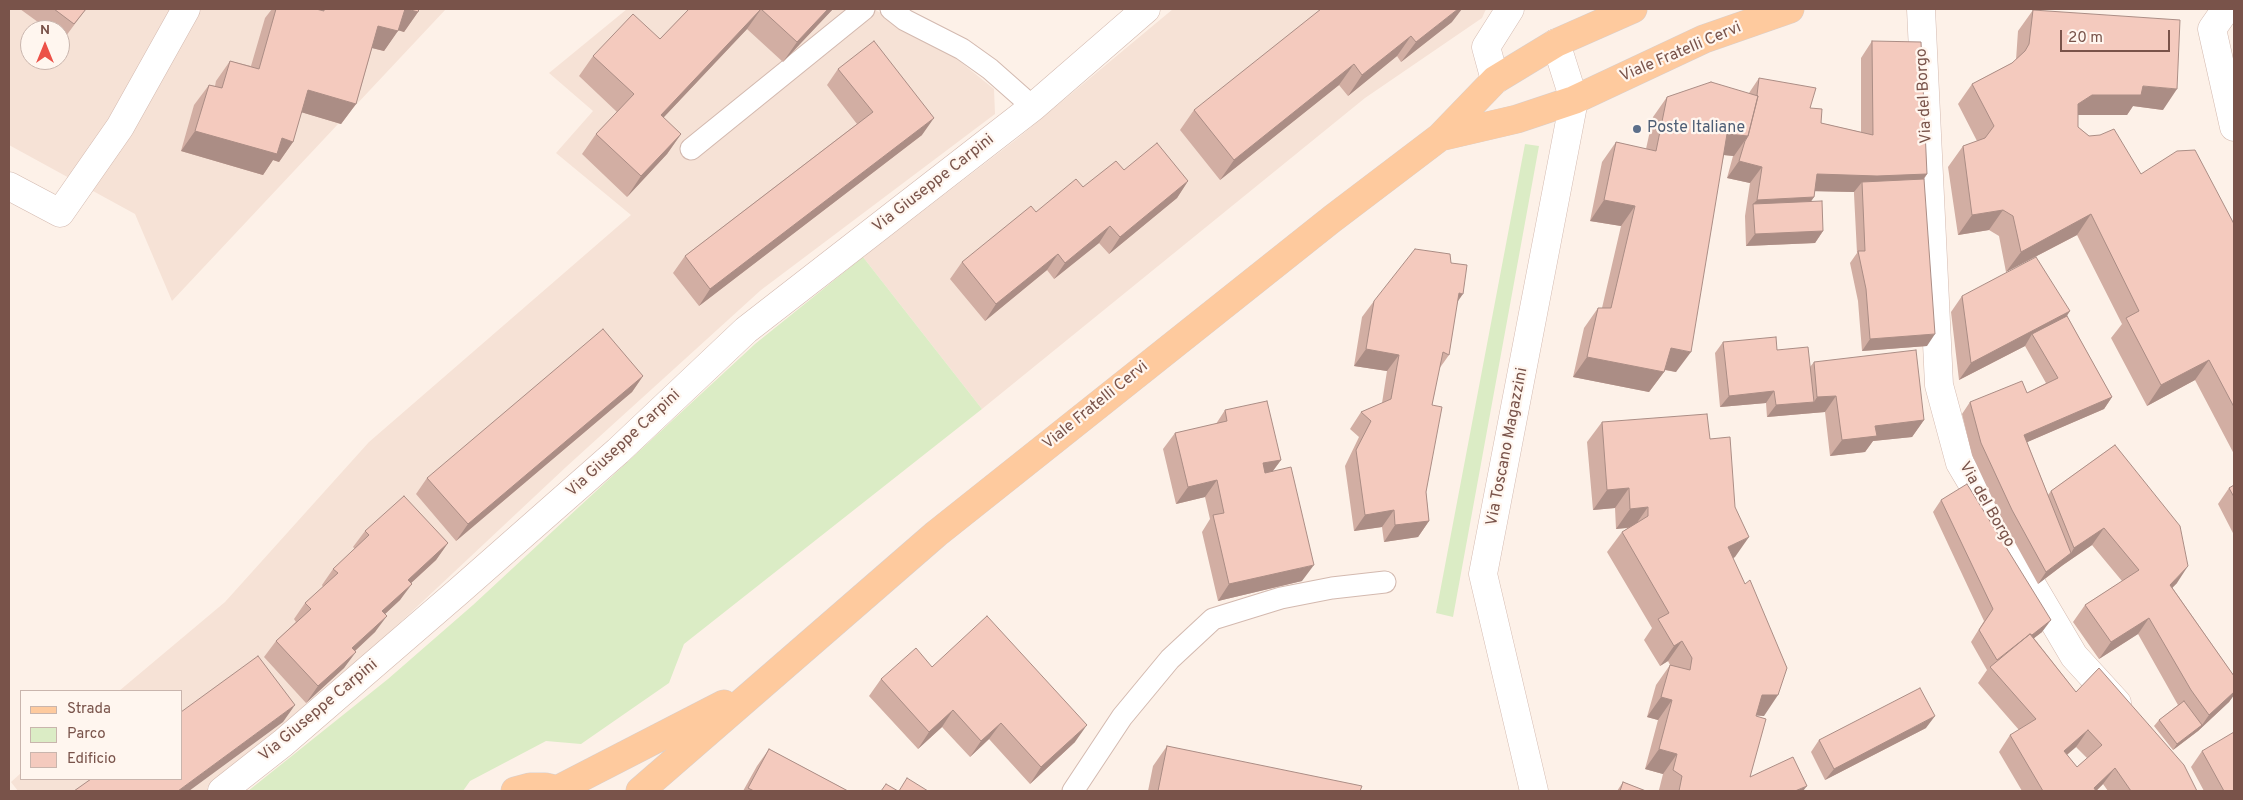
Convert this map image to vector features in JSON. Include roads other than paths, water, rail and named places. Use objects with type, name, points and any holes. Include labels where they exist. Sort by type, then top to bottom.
[{"type":"main road","name":"Viale Fratelli Cervi","points":[[760,685],[936,534],[1332,219],[1440,137],[1495,80],[1556,44],[1633,9]]},
{"type":"main road","name":"Viale Fratelli Cervi","points":[[1440,137],[1517,119],[1574,100],[1704,39],[1790,9]]},
{"type":"main road","points":[[515,791],[530,787],[561,790],[760,685]]},
{"type":"main road","points":[[640,791],[760,685]]},
{"type":"street","points":[[9,186],[60,212],[120,127],[186,9]]},
{"type":"street","name":"Via Giuseppe Carpini","points":[[222,791],[283,742],[452,598],[618,451],[746,330],[1033,107],[1146,9]]},
{"type":"street","points":[[1495,80],[1486,47],[1510,9]]},
{"type":"street","name":"Via del Borgo","points":[[1921,9],[1939,385],[1960,462],[2074,656],[2135,722]]},
{"type":"street","points":[[2226,9],[2212,29],[2234,126]]},
{"type":"street","points":[[1556,44],[1574,100]]},
{"type":"street","name":"Via Toscano Magazzini","points":[[1534,791],[1483,574],[1574,100]]},
{"type":"lane","points":[[691,150],[864,9]]},
{"type":"lane","points":[[891,9],[905,20],[962,49],[990,69],[1033,107]]},
{"type":"lane","points":[[1073,791],[1122,717],[1170,659],[1213,619],[1281,598],[1332,588],[1386,582]]},
{"type":"place","name":"Poste Italiane","points":[[1637,129]]}]
